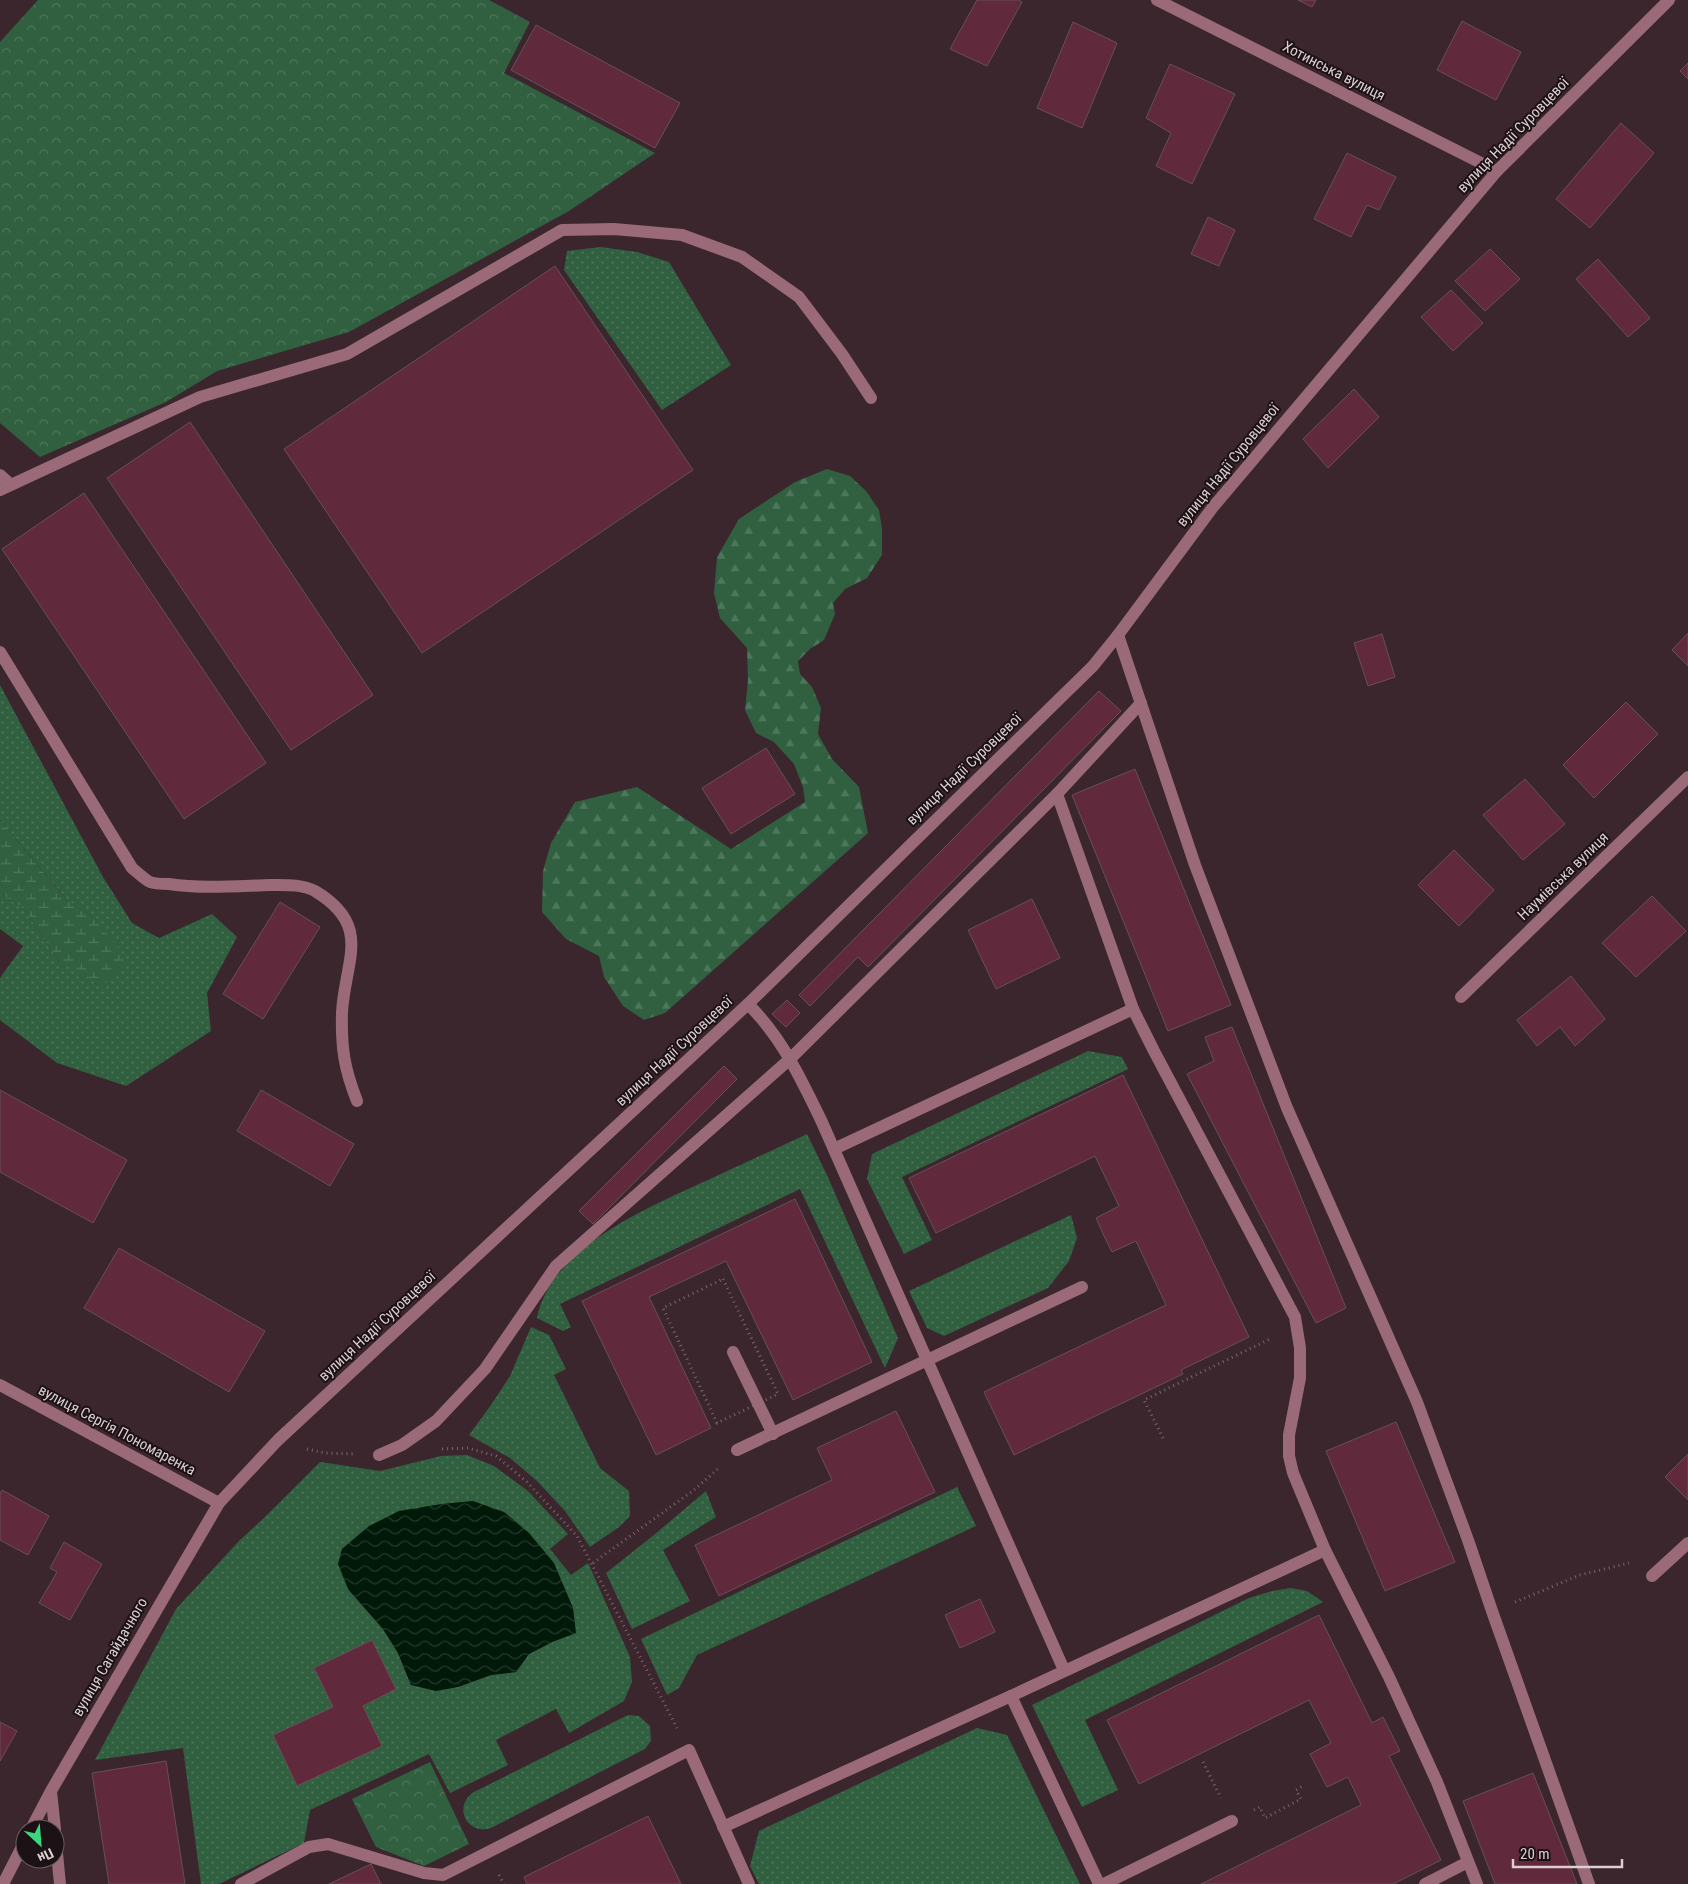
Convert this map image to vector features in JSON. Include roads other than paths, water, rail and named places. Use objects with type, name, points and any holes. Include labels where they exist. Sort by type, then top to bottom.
[{"type":"street","name":"Хотинська вулиця","points":[[1157,0],[1497,171]]},
{"type":"street","name":"вулиця Надії Суровцевої","points":[[219,1502],[278,1440],[748,1004],[1093,666],[1213,507],[1497,171],[1669,0]]},
{"type":"street","points":[[0,475],[5,487],[200,397],[347,354],[562,230],[614,229],[682,236],[742,257],[799,298],[842,354],[870,398]]},
{"type":"street","points":[[1118,635],[1195,866],[1287,1108],[1417,1402],[1468,1540],[1589,1884]]},
{"type":"street","points":[[0,652],[132,868],[150,882],[193,888],[292,885],[313,890],[329,900],[343,914],[349,925],[352,958],[342,1010],[342,1042],[346,1075],[357,1101]]},
{"type":"street","points":[[379,1455],[402,1445],[436,1421],[486,1369],[556,1266],[790,1059],[1057,794],[1142,703]]},
{"type":"street","name":"Наумівська вулиця","points":[[1461,997],[1688,777]]},
{"type":"street","points":[[1057,794],[1133,1009],[1295,1317],[1300,1348],[1300,1378],[1289,1434],[1289,1456],[1293,1473],[1325,1550],[1393,1686],[1437,1782],[1477,1884]]},
{"type":"street","points":[[748,1004],[766,1023],[790,1059],[834,1149],[1064,1670]]},
{"type":"street","points":[[834,1149],[1133,1009]]},
{"type":"street","points":[[737,1450],[1082,1287]]},
{"type":"street","points":[[733,1352],[773,1434]]},
{"type":"street","name":"вулиця Сергія Пономаренка","points":[[0,1385],[219,1502]]},
{"type":"street","name":"вулиця Сагайдачного","points":[[36,1819],[50,1791],[219,1502]]},
{"type":"street","points":[[1652,1576],[1688,1543]]},
{"type":"street","points":[[723,1827],[1325,1550]]},
{"type":"street","points":[[1011,1696],[1099,1884]]},
{"type":"street","points":[[241,1884],[308,1847],[328,1844],[424,1873],[443,1875],[689,1750],[749,1884]]},
{"type":"street","points":[[50,1791],[54,1819]]},
{"type":"street","points":[[1104,1884],[1232,1821]]},
{"type":"street","points":[[2,1884],[15,1860]]},
{"type":"street","points":[[1425,1884],[1468,1862]]},
{"type":"street","points":[[59,1869],[60,1884]]},
{"type":"water","points":[[473,1501],[504,1512],[529,1533],[554,1563],[573,1608],[576,1633],[552,1642],[529,1654],[516,1672],[491,1675],[458,1687],[436,1691],[411,1685],[398,1653],[383,1629],[348,1589],[338,1564],[342,1549],[369,1526],[399,1511]]}]
